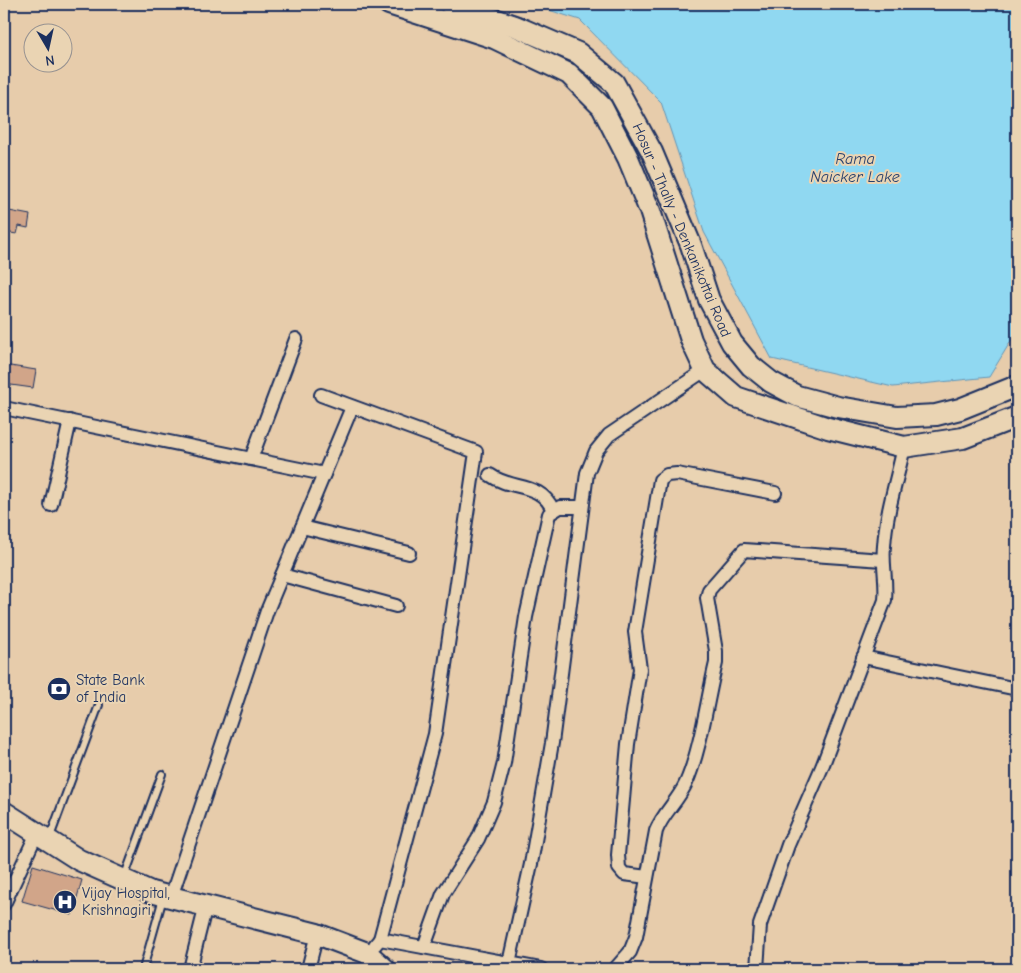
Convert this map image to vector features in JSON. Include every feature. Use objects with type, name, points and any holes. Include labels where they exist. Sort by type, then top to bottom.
[{"type":"main road","name":"Hosur - Thally - Denkanikottai Road","points":[[389,4],[494,38],[569,74],[602,107],[628,158],[650,211],[691,340],[704,370],[736,397],[828,428],[904,447],[963,438],[1017,417]]},
{"type":"main road","name":"Hosur - Thally - Denkanikottai Road","points":[[450,4],[515,26],[578,54],[614,83],[652,152],[691,245],[709,300],[732,344],[751,366],[771,382],[797,396],[829,405],[897,417],[936,415],[960,409],[1017,386]]},
{"type":"main road","points":[[4,812],[79,860],[124,880],[168,896],[317,934],[373,946],[385,969]]},
{"type":"street","points":[[251,460],[296,339]]},
{"type":"street","points":[[509,963],[531,864],[552,743],[581,507],[587,473],[596,451],[609,435],[704,370]]},
{"type":"street","points":[[321,395],[476,452],[435,734],[373,946],[424,947],[541,969]]},
{"type":"street","points":[[168,896],[256,641],[352,406]]},
{"type":"street","points":[[4,408],[324,474]]},
{"type":"street","points":[[51,505],[70,421]]},
{"type":"street","points":[[757,969],[760,925],[763,916],[788,845],[822,767],[885,600],[887,584],[883,560],[884,543],[904,447]]},
{"type":"street","points":[[647,877],[624,874],[619,868],[618,855],[628,744],[640,669],[635,632],[660,480],[667,475],[677,474],[775,492]]},
{"type":"street","points":[[490,475],[537,491],[549,500],[553,510]]},
{"type":"street","points":[[424,947],[443,894],[478,839],[494,802],[504,763],[526,617],[549,514],[560,507],[581,507]]},
{"type":"street","points":[[302,527],[410,553]]},
{"type":"street","points":[[615,969],[630,952],[636,937],[658,825],[661,818],[679,797],[692,767],[716,664],[716,652],[707,608],[709,590],[744,550],[883,560]]},
{"type":"street","points":[[282,575],[396,606]]},
{"type":"street","points":[[863,657],[1017,689]]},
{"type":"street","points":[[4,904],[43,837]]},
{"type":"street","points":[[190,969],[206,906]]},
{"type":"street","points":[[308,969],[317,934]]},
{"type":"lane","points":[[43,837],[99,705]]},
{"type":"lane","points":[[124,880],[162,774]]},
{"type":"lane","points":[[143,969],[168,896]]},
{"type":"water","name":"Rama Naicker Lake","points":[[530,4],[1017,4],[1017,331],[989,377],[893,387],[772,359],[704,232],[661,102],[580,20]]},
{"type":"building","points":[[4,210],[30,215],[28,228],[19,226],[17,234],[4,232]]},
{"type":"building","points":[[4,365],[36,370],[33,388],[4,384]]},
{"type":"building","points":[[33,865],[82,880],[72,915],[22,901]]},
{"type":"place","name":"State Bank of India","points":[[59,689]]},
{"type":"place","name":"Vijay Hospital, Krishnagiri","points":[[65,902]]}]
